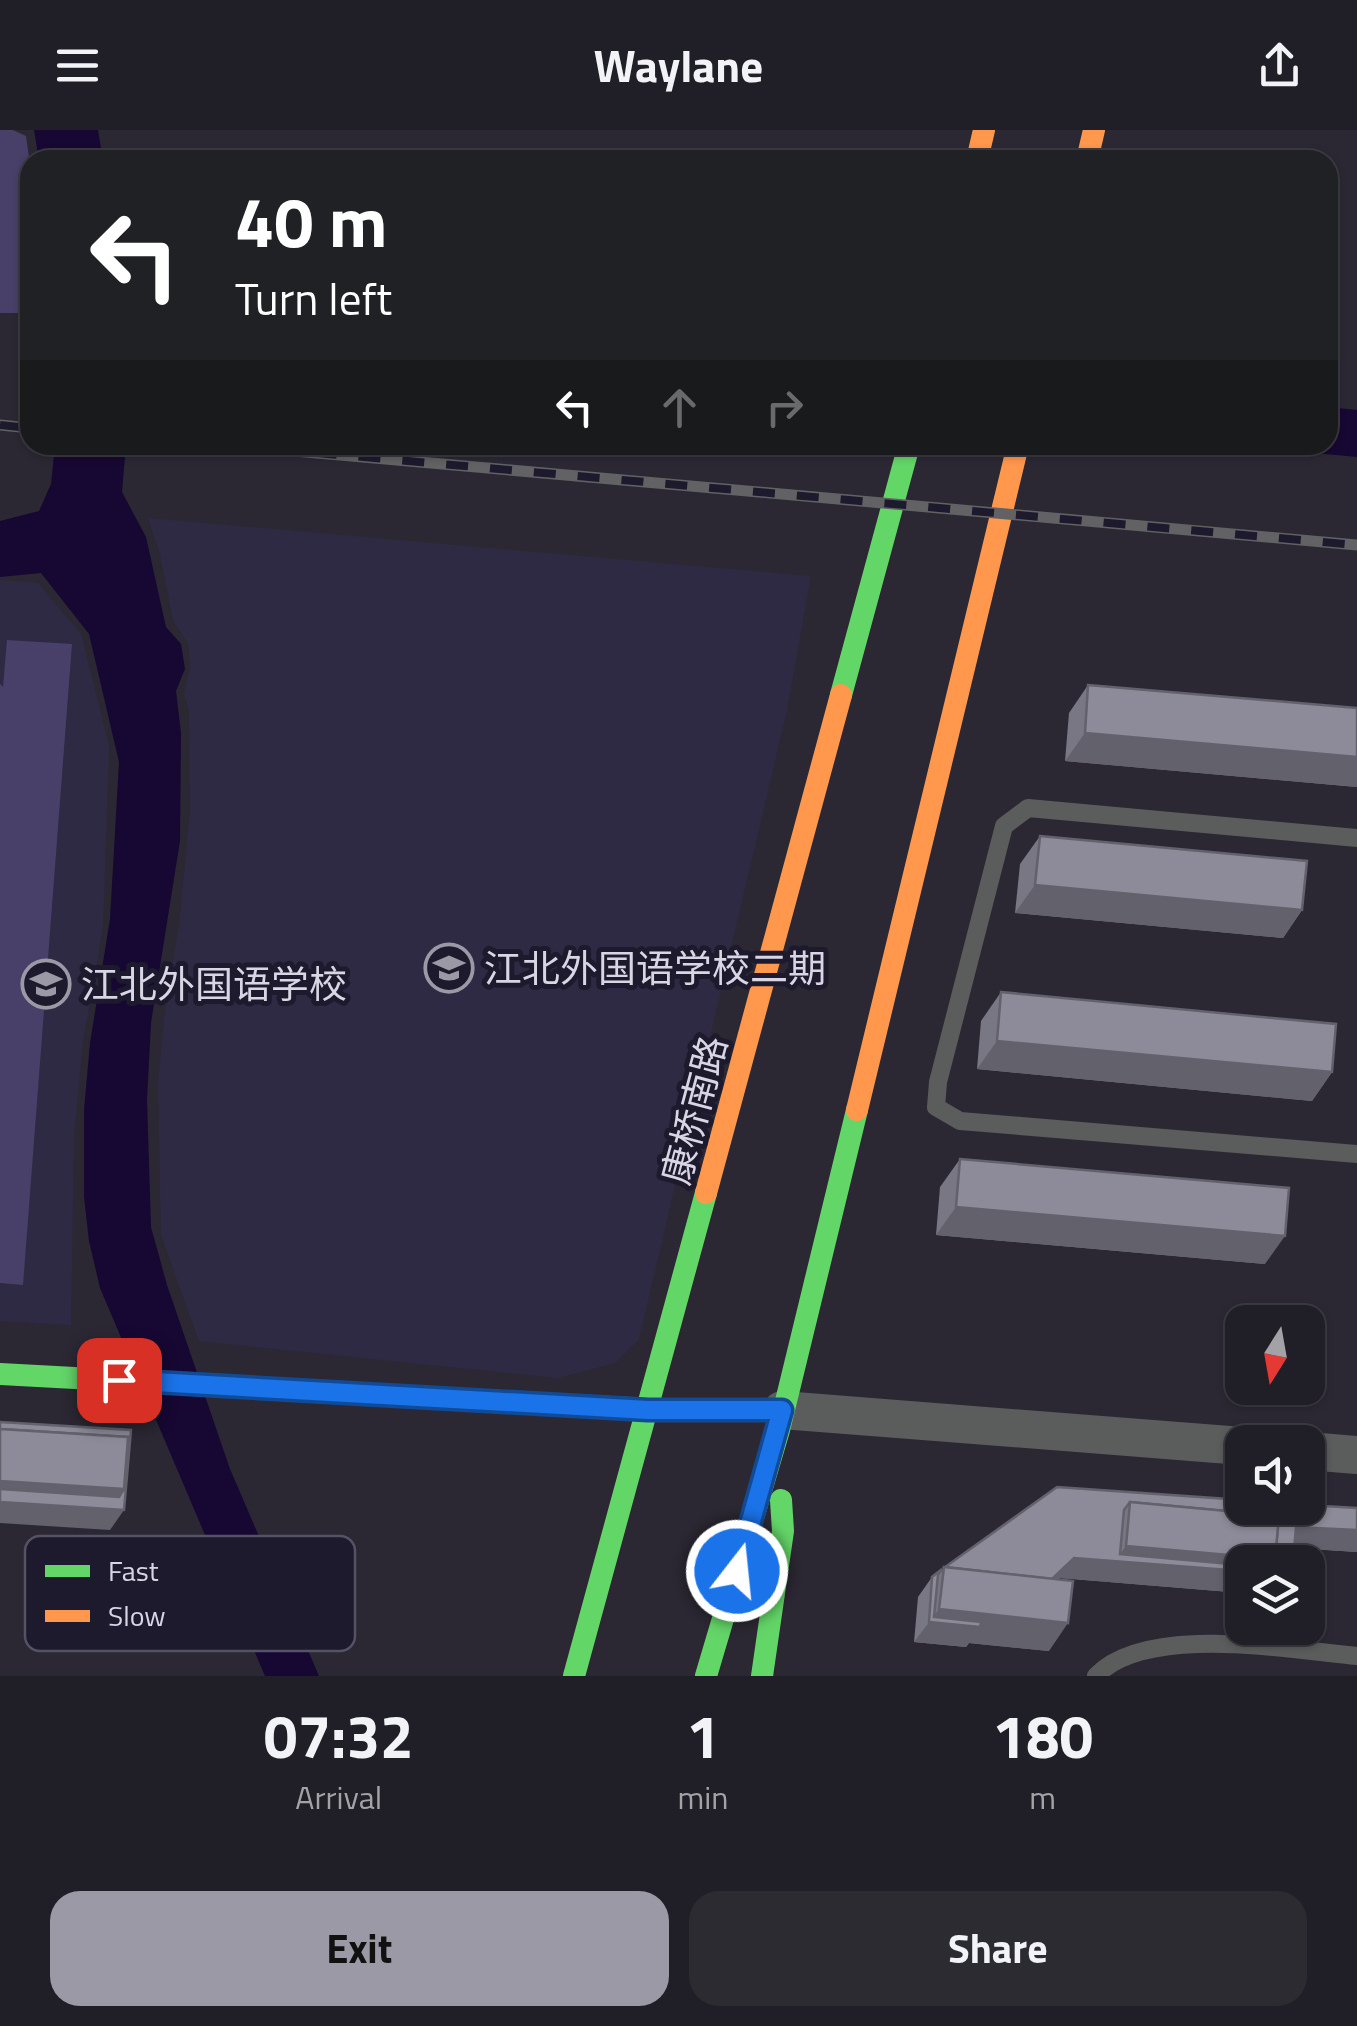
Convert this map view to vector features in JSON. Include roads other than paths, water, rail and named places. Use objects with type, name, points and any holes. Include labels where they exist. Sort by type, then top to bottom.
[{"type":"main road","name":"康桥南路","points":[[574,1676],[906,455]]},
{"type":"main road","points":[[706,1676],[780,1420],[1016,455]]},
{"type":"main road","points":[[0,1374],[780,1420]]},
{"type":"main road","points":[[762,1676],[782,1530],[780,1420]]},
{"type":"street","points":[[780,1420],[1225,1445]]},
{"type":"street","points":[[1325,1452],[1357,1455]]},
{"type":"lane","points":[[1357,838],[1028,808],[1004,826],[938,1082],[936,1107],[960,1121],[1357,1154]]},
{"type":"lane","points":[[1096,1676],[1107,1664],[1160,1647],[1218,1643],[1357,1656]]},
{"type":"railway","points":[[0,425],[20,427]]},
{"type":"railway","points":[[340,455],[1357,545]]},
{"type":"place","name":"江北外国语学校二期","points":[[449,968]]},
{"type":"place","name":"江北外国语学校","points":[[46,984]]}]
